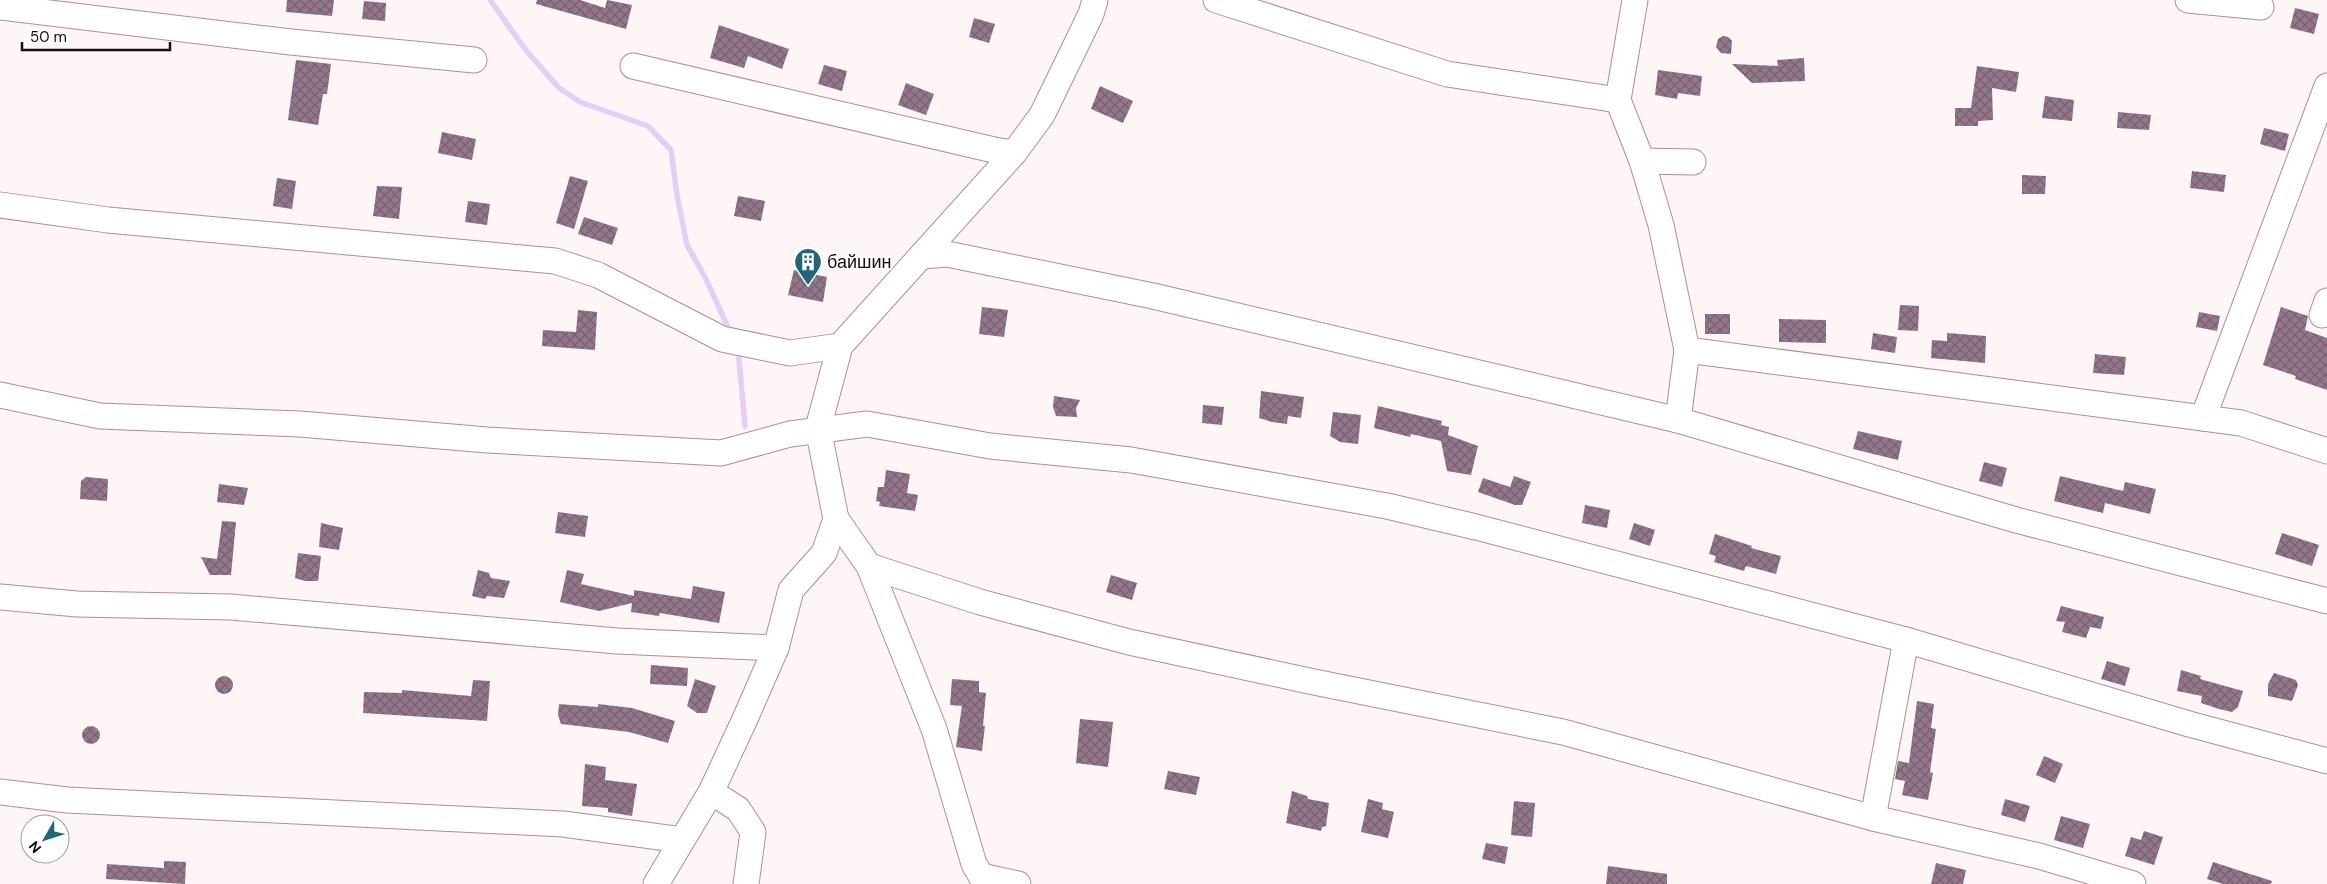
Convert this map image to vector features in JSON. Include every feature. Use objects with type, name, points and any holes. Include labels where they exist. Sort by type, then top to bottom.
[{"type":"street","points":[[1018,884],[984,880],[974,864],[934,729],[869,566],[836,520],[818,428],[840,346],[1014,153],[1042,115],[1091,14],[1095,0]]},
{"type":"street","points":[[1216,0],[1447,74],[1618,100]]},
{"type":"street","points":[[1635,0],[1618,100],[1642,161],[1661,224],[1687,350],[1678,420]]},
{"type":"street","points":[[2188,0],[2261,6]]},
{"type":"street","points":[[0,7],[291,42],[474,60]]},
{"type":"street","points":[[632,66],[994,150],[1014,153]]},
{"type":"street","points":[[2203,418],[2327,86]]},
{"type":"street","points":[[1642,161],[1693,162]]},
{"type":"street","points":[[0,205],[108,220],[555,261],[598,275],[722,339],[790,352],[840,346]]},
{"type":"street","points":[[922,256],[947,254],[1153,296],[1678,420],[2016,520],[2327,600]]},
{"type":"street","points":[[1687,350],[2241,423],[2327,452]]},
{"type":"street","points":[[0,395],[100,416],[300,424],[488,440],[720,453],[818,428],[867,424],[990,446],[1131,460],[1387,506],[1476,527],[1906,640],[2189,724],[2327,762]]},
{"type":"street","points":[[656,884],[711,792],[776,648],[791,590],[824,553],[836,520]]},
{"type":"street","points":[[869,566],[980,602],[1129,642],[1324,684],[1564,732],[1873,818],[2039,856],[2132,884]]},
{"type":"street","points":[[0,596],[77,604],[231,607],[617,640],[776,648]]},
{"type":"street","points":[[1873,818],[1906,640]]},
{"type":"street","points":[[0,792],[67,800],[562,824],[682,840]]},
{"type":"street","points":[[711,792],[738,809],[753,832],[746,884]]},
{"type":"building","points":[[287,0],[334,0],[332,16],[286,12]]},
{"type":"building","points":[[537,0],[580,0],[605,8],[607,0],[632,5],[626,29],[536,4]]},
{"type":"building","points":[[364,1],[386,3],[385,21],[362,19]]},
{"type":"building","points":[[2295,8],[2319,14],[2314,34],[2290,28]]},
{"type":"building","points":[[974,18],[995,24],[989,43],[969,37]]},
{"type":"building","points":[[719,25],[789,49],[782,69],[748,56],[744,68],[710,58]]},
{"type":"building","points":[[1723,36],[1728,37],[1732,41],[1731,54],[1721,53],[1716,47],[1718,39]]},
{"type":"building","points":[[1804,58],[1805,81],[1752,83],[1732,64],[1778,66],[1777,60]]},
{"type":"building","points":[[296,60],[331,64],[327,94],[323,94],[318,125],[288,120]]},
{"type":"building","points":[[824,65],[847,71],[842,91],[818,84]]},
{"type":"building","points":[[1977,66],[2019,72],[2016,92],[1992,88],[1993,120],[1978,121],[1978,126],[1955,126],[1955,108],[1971,108]]},
{"type":"building","points":[[1658,70],[1702,76],[1700,96],[1678,93],[1677,99],[1655,95]]},
{"type":"building","points":[[906,83],[934,94],[926,115],[898,105]]},
{"type":"building","points":[[1100,86],[1133,101],[1123,123],[1091,109]]},
{"type":"building","points":[[2045,96],[2074,100],[2072,121],[2042,118]]},
{"type":"building","points":[[2118,112],[2151,115],[2149,130],[2117,128]]},
{"type":"building","points":[[2264,128],[2289,134],[2285,151],[2260,144]]},
{"type":"building","points":[[442,132],[476,139],[472,160],[438,153]]},
{"type":"building","points":[[2192,171],[2226,175],[2224,192],[2190,188]]},
{"type":"building","points":[[2022,175],[2046,176],[2045,194],[2022,194]]},
{"type":"building","points":[[570,176],[588,181],[574,229],[556,223]]},
{"type":"building","points":[[277,178],[296,181],[292,209],[273,206]]},
{"type":"building","points":[[377,186],[402,187],[399,219],[373,216]]},
{"type":"building","points":[[738,196],[765,201],[761,221],[734,216]]},
{"type":"building","points":[[468,201],[490,204],[487,225],[465,222]]},
{"type":"building","points":[[584,217],[618,228],[612,245],[578,234]]},
{"type":"building","name":"байшин","points":[[794,270],[827,277],[823,302],[788,295]]},
{"type":"building","points":[[1900,305],[1919,306],[1918,331],[1898,330]]},
{"type":"building","points":[[982,307],[1008,310],[1004,337],[979,334]]},
{"type":"building","points":[[2281,307],[2308,316],[2305,330],[2327,338],[2327,390],[2295,379],[2296,376],[2263,365]]},
{"type":"building","points":[[578,310],[597,312],[595,350],[542,346],[543,330],[576,332]]},
{"type":"building","points":[[2199,312],[2220,316],[2217,331],[2196,327]]},
{"type":"building","points":[[1705,314],[1730,314],[1730,334],[1705,334]]},
{"type":"building","points":[[1779,319],[1826,320],[1826,343],[1779,342]]},
{"type":"building","points":[[1873,333],[1897,337],[1895,353],[1871,349]]},
{"type":"building","points":[[1947,333],[1986,336],[1985,363],[1931,358],[1932,340],[1947,341]]},
{"type":"building","points":[[2095,354],[2126,357],[2124,375],[2093,373]]},
{"type":"building","points":[[1261,391],[1304,397],[1301,418],[1288,416],[1287,424],[1259,418]]},
{"type":"building","points":[[1054,396],[1080,400],[1076,408],[1077,417],[1056,416],[1053,407]]},
{"type":"building","points":[[1203,405],[1224,407],[1222,425],[1202,423]]},
{"type":"building","points":[[1378,406],[1442,421],[1441,425],[1449,427],[1448,435],[1478,446],[1471,475],[1447,471],[1441,441],[1411,434],[1410,437],[1374,428]]},
{"type":"building","points":[[1333,412],[1361,415],[1358,444],[1340,442],[1330,436]]},
{"type":"building","points":[[1858,431],[1902,441],[1898,460],[1853,449]]},
{"type":"building","points":[[1984,462],[2007,468],[2002,487],[1979,481]]},
{"type":"building","points":[[886,470],[910,474],[907,493],[918,495],[915,511],[879,506],[880,502],[876,501],[878,487],[884,487]]},
{"type":"building","points":[[1514,476],[1531,482],[1522,505],[1515,505],[1478,492],[1483,478],[1510,487]]},
{"type":"building","points":[[2060,476],[2123,491],[2125,482],[2156,489],[2150,514],[2105,503],[2103,513],[2054,501]]},
{"type":"building","points":[[86,477],[108,479],[107,501],[80,499],[81,481]]},
{"type":"building","points":[[219,484],[248,488],[244,505],[217,502]]},
{"type":"building","points":[[1585,505],[1610,510],[1607,528],[1582,523]]},
{"type":"building","points":[[558,512],[588,516],[585,537],[555,533]]},
{"type":"building","points":[[222,521],[236,522],[231,575],[210,575],[201,557],[217,559]]},
{"type":"building","points":[[321,523],[343,528],[339,550],[319,547]]},
{"type":"building","points":[[1634,523],[1655,530],[1650,546],[1629,539]]},
{"type":"building","points":[[2282,533],[2319,545],[2312,566],[2275,554]]},
{"type":"building","points":[[1715,534],[1752,546],[1751,548],[1781,556],[1776,574],[1746,566],[1744,571],[1714,562],[1716,556],[1709,554]]},
{"type":"building","points":[[298,553],[321,556],[318,581],[305,581],[295,578]]},
{"type":"building","points":[[478,570],[489,573],[491,578],[510,581],[504,598],[487,596],[485,599],[472,596]]},
{"type":"building","points":[[567,570],[584,574],[581,584],[634,596],[634,590],[691,599],[693,586],[725,592],[719,623],[660,613],[659,616],[631,612],[632,603],[599,611],[560,602]]},
{"type":"building","points":[[1111,575],[1137,583],[1132,600],[1106,592]]},
{"type":"building","points":[[2061,606],[2104,617],[2101,629],[2090,627],[2086,638],[2062,632],[2065,622],[2056,621]]},
{"type":"building","points":[[2107,661],[2130,668],[2125,686],[2101,679]]},
{"type":"building","points":[[651,665],[688,668],[687,686],[650,684]]},
{"type":"building","points":[[2181,670],[2201,676],[2200,679],[2243,691],[2238,707],[2232,712],[2219,709],[2201,703],[2202,696],[2177,691]]},
{"type":"building","points":[[2274,673],[2296,680],[2298,685],[2292,701],[2268,696],[2268,684]]},
{"type":"building","points":[[220,676],[228,676],[233,681],[231,692],[220,694],[215,689],[215,681]]},
{"type":"building","points":[[695,679],[716,686],[707,713],[697,713],[687,706]]},
{"type":"building","points":[[952,679],[979,681],[979,692],[986,693],[982,751],[956,747],[962,706],[950,705]]},
{"type":"building","points":[[473,680],[490,681],[487,721],[363,713],[364,692],[402,693],[402,690],[471,696]]},
{"type":"building","points":[[1917,701],[1934,704],[1931,728],[1936,729],[1930,772],[1933,773],[1928,800],[1902,795],[1905,781],[1895,779],[1898,761],[1909,763]]},
{"type":"building","points":[[559,704],[598,707],[598,704],[632,708],[675,721],[668,743],[629,732],[561,724],[558,715]]},
{"type":"building","points":[[1080,719],[1113,722],[1108,767],[1076,763]]},
{"type":"building","points":[[87,726],[95,726],[100,731],[98,742],[87,744],[82,739],[82,731]]},
{"type":"building","points":[[2044,756],[2063,764],[2055,783],[2036,775]]},
{"type":"building","points":[[585,764],[606,767],[605,780],[637,784],[632,816],[608,812],[608,808],[582,806]]},
{"type":"building","points":[[1168,771],[1200,777],[1196,795],[1164,789]]},
{"type":"building","points":[[1292,791],[1307,796],[1308,799],[1329,803],[1326,826],[1322,827],[1321,831],[1286,823]]},
{"type":"building","points":[[1368,799],[1383,803],[1382,809],[1394,812],[1388,838],[1361,832]]},
{"type":"building","points":[[2005,799],[2030,806],[2025,822],[2001,815]]},
{"type":"building","points":[[1514,801],[1535,803],[1532,837],[1511,835]]},
{"type":"building","points":[[2061,816],[2090,824],[2083,848],[2054,840]]},
{"type":"building","points":[[2144,831],[2163,837],[2154,865],[2125,856],[2131,837],[2141,840]]},
{"type":"building","points":[[1486,843],[1508,847],[1505,864],[1482,859]]},
{"type":"building","points":[[164,861],[186,862],[185,884],[106,879],[107,864],[164,868]]},
{"type":"building","points":[[2213,862],[2272,881],[2271,884],[2223,884],[2207,879]]},
{"type":"building","points":[[1936,863],[1966,870],[1963,884],[1931,884]]},
{"type":"building","points":[[1608,866],[1667,874],[1667,884],[1606,884]]},
{"type":"waterway","points":[[490,0],[525,49],[559,88],[580,102],[648,126],[671,150],[677,195],[687,245],[706,279],[731,334]]},
{"type":"waterway","points":[[738,349],[745,426]]},
{"type":"place","name":"байшин","points":[[808,286]]}]
